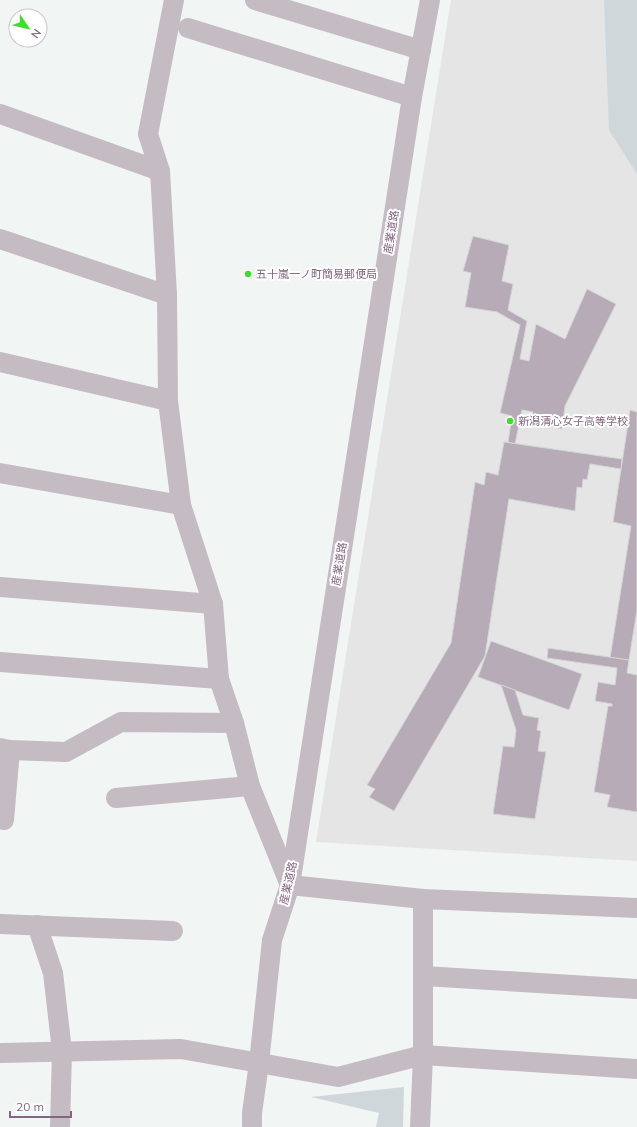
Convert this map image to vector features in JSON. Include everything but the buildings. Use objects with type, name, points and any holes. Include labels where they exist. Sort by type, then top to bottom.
[{"type":"street","points":[[174,0],[148,134],[160,171],[167,295],[168,401],[182,505],[213,604],[218,679],[234,723],[250,786],[290,885],[424,899],[637,908]]},
{"type":"street","points":[[255,0],[421,50]]},
{"type":"street","name":"産業道路","points":[[252,1127],[252,1113],[259,1063],[272,940],[290,885],[412,97],[430,0]]},
{"type":"street","points":[[188,28],[412,97]]},
{"type":"street","points":[[0,114],[160,171]]},
{"type":"street","points":[[0,239],[167,295]]},
{"type":"street","points":[[0,362],[168,401]]},
{"type":"street","points":[[0,473],[182,505]]},
{"type":"street","points":[[0,587],[213,604]]},
{"type":"street","points":[[0,662],[218,679]]},
{"type":"street","points":[[4,820],[5,749],[66,752],[121,722],[234,723]]},
{"type":"street","points":[[116,798],[250,786]]},
{"type":"street","points":[[420,1127],[423,1055],[424,899]]},
{"type":"street","points":[[0,924],[173,931]]},
{"type":"street","points":[[37,925],[53,973],[62,1051],[60,1127]]},
{"type":"street","points":[[424,976],[637,989]]},
{"type":"street","points":[[0,1053],[181,1049],[338,1077],[423,1055],[637,1069]]},
{"type":"shaded area","name":"新潟清心女子高等学校","points":[[451,0],[637,0],[637,861],[316,842]]},
{"type":"shaded area","points":[[604,0],[637,0],[637,174],[609,130]]},
{"type":"shaded area","points":[[404,1087],[403,1127],[376,1127],[379,1113],[311,1097]]},
{"type":"place","name":"五十嵐一ノ町簡易郵便局","points":[[248,274]]},
{"type":"place","name":"新潟清心女子高等学校","points":[[510,421]]}]
